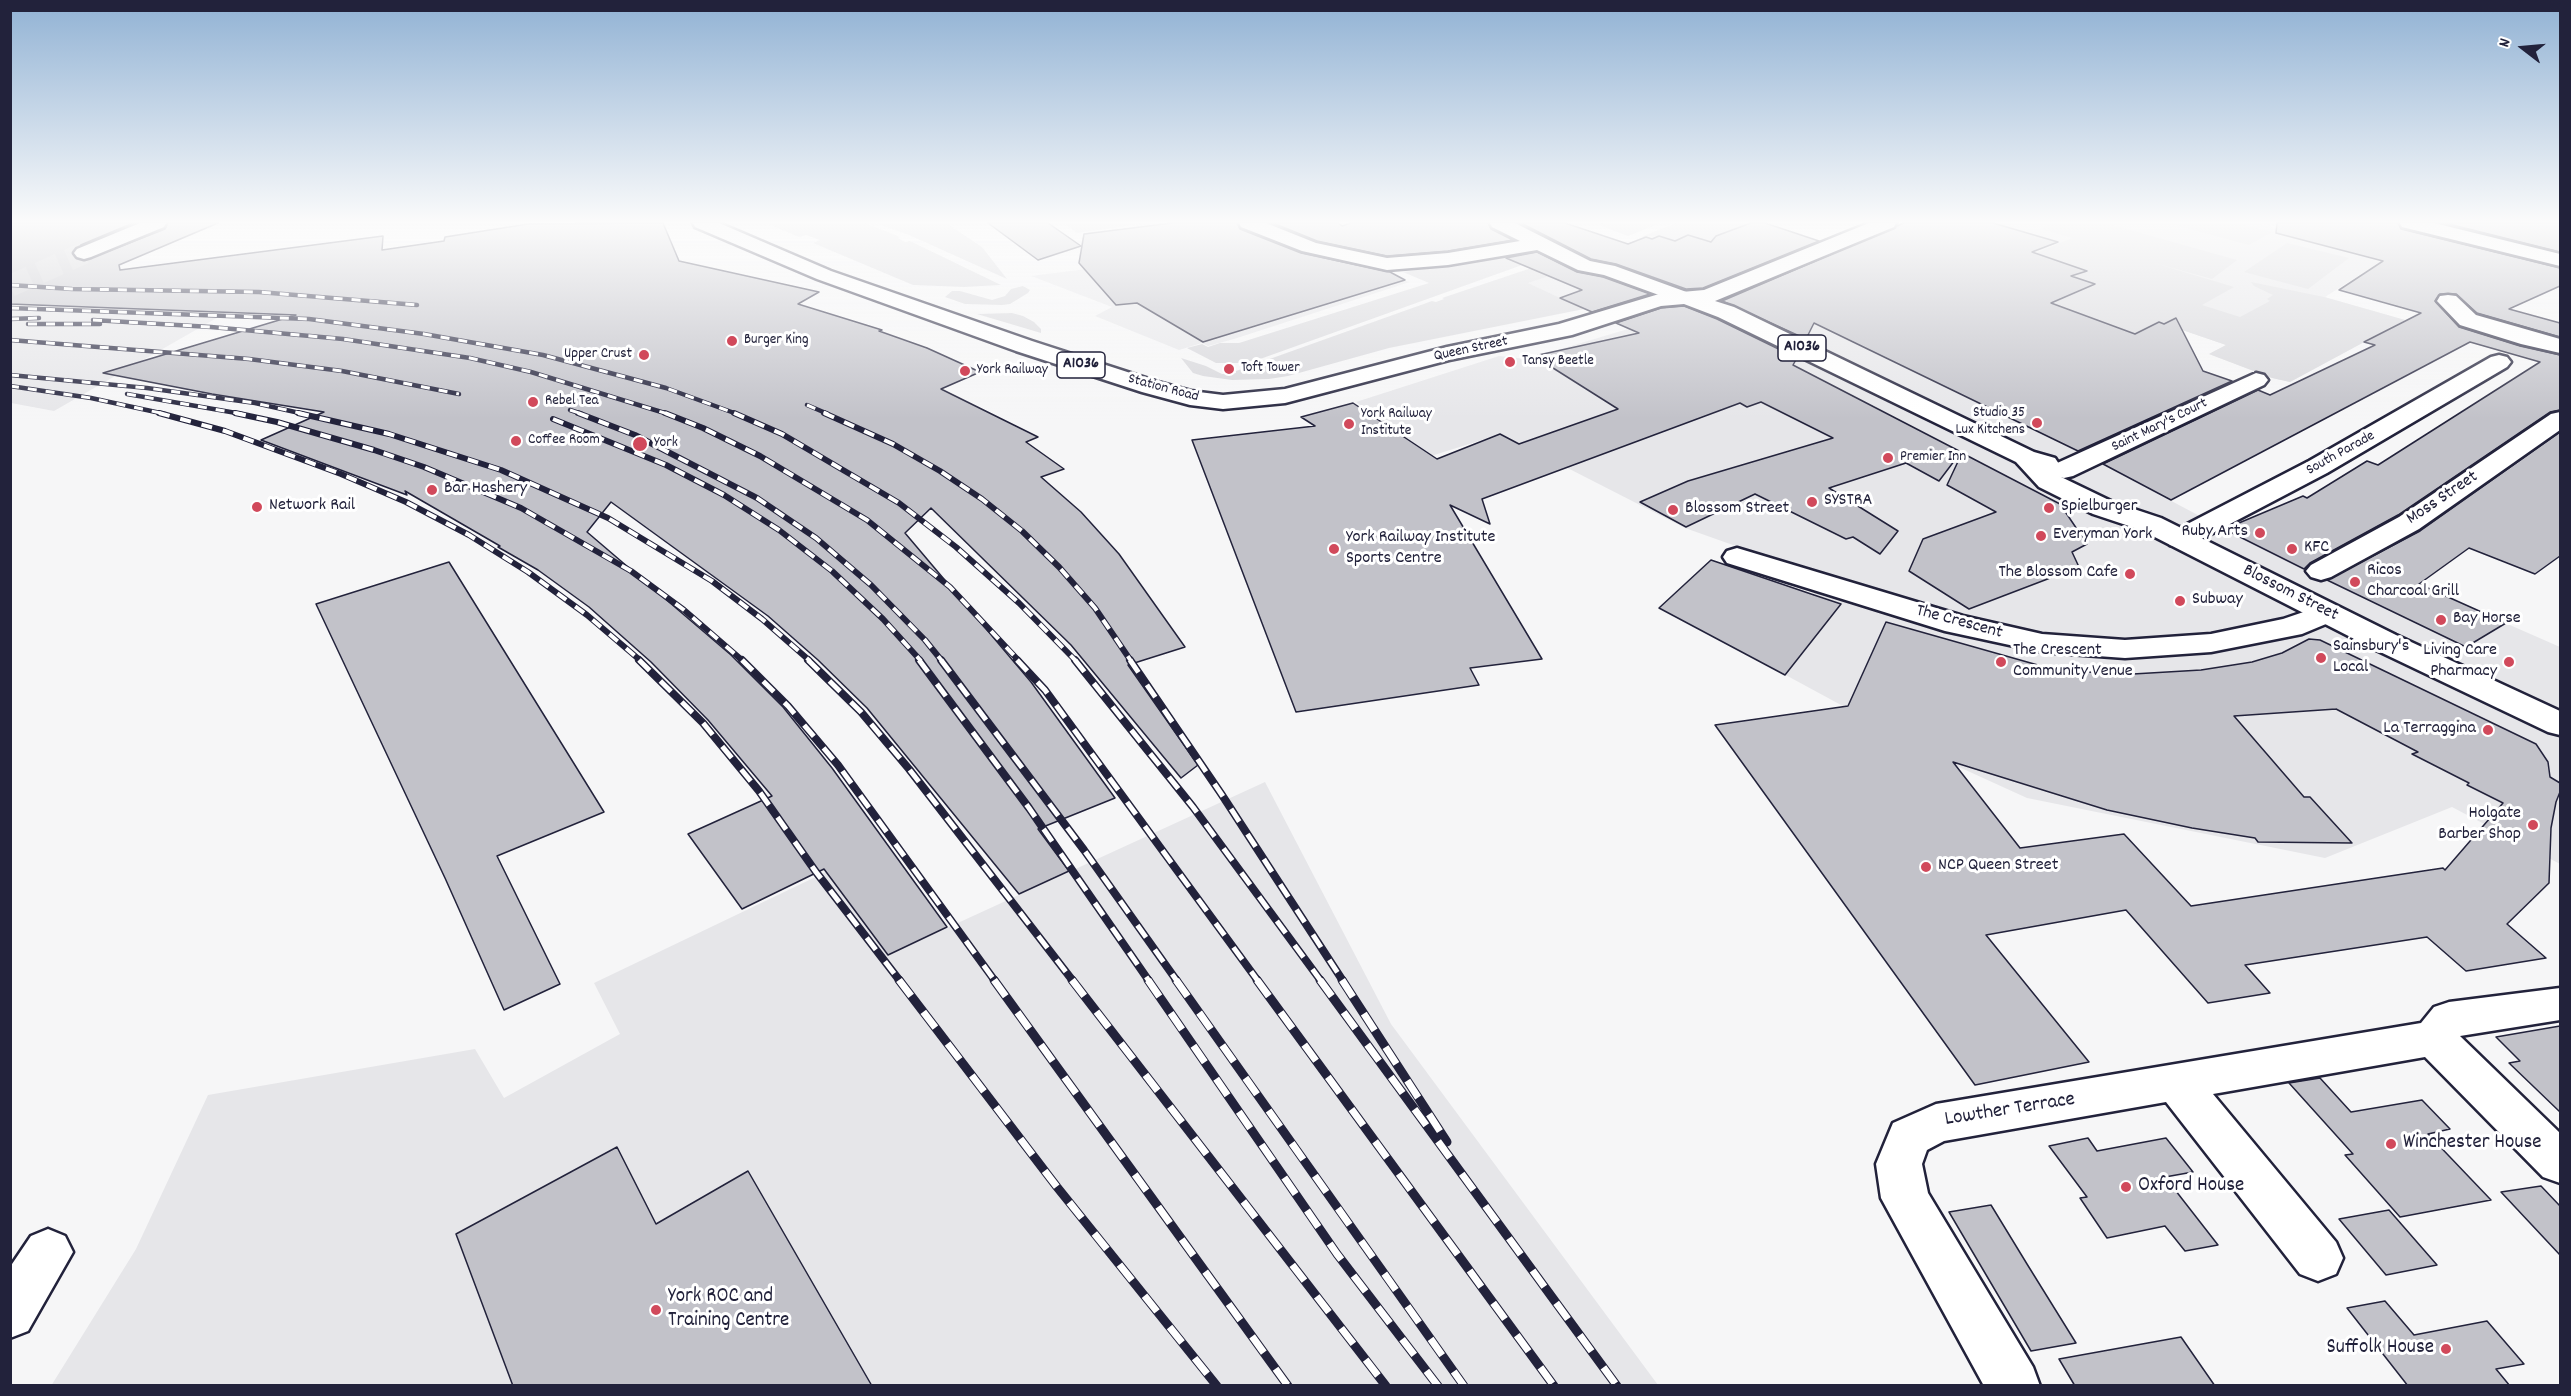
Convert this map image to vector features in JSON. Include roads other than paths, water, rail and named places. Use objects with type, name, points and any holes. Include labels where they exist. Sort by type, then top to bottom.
[{"type":"street","name":"Station Road","points":[[862,288],[1111,375],[1190,398],[1223,402],[1256,400]]},
{"type":"street","name":"Blossom Street","points":[[1658,288],[1715,307],[2025,457],[2064,470],[2127,500],[2151,524]]},
{"type":"street","name":"A1036","points":[[1685,298],[1708,296],[1729,288]]},
{"type":"street","name":"Queen Street","points":[[1256,400],[1285,396],[1447,354],[1564,330],[1659,300],[1685,298]]},
{"type":"street","points":[[2448,301],[2468,320],[2560,346]]},
{"type":"street","name":"South Parade","points":[[2181,539],[2318,467],[2499,362]]},
{"type":"street","name":"Saint Mary's Court","points":[[2064,470],[2256,380]]},
{"type":"street","name":"Moss Street","points":[[2321,571],[2409,523],[2560,419]]},
{"type":"street","name":"Blossom Street","points":[[2025,457],[2048,481],[2103,508],[2151,524],[2327,613],[2560,724]]},
{"type":"street","name":"The Crescent","points":[[1737,557],[1956,624],[2042,643],[2125,649],[2211,643],[2291,627],[2327,613]]},
{"type":"street","points":[[2560,1004],[2449,1019],[2434,1038],[2560,1163]]},
{"type":"street","name":"Lowther Terrace","points":[[2014,1386],[1905,1198],[1899,1164],[1909,1137],[1936,1123],[2434,1038]]},
{"type":"street","points":[[2176,1083],[2318,1258]]},
{"type":"street","points":[[10,1314],[48,1252]]},
{"type":"railway","points":[[59,288],[259,292],[417,305]]},
{"type":"railway","points":[[10,308],[309,319],[424,334],[543,355],[666,388],[737,414]]},
{"type":"railway","points":[[10,319],[39,318]]},
{"type":"railway","points":[[93,320],[211,327],[343,339],[470,358],[531,372],[666,413]]},
{"type":"railway","points":[[28,324],[100,324]]},
{"type":"railway","points":[[10,340],[249,359],[342,371],[459,394]]},
{"type":"railway","points":[[10,375],[147,388],[255,403],[304,414]]},
{"type":"railway","points":[[10,386],[91,398],[165,414]]},
{"type":"railway","points":[[127,394],[242,414]]},
{"type":"railway","points":[[807,405],[828,414]]},
{"type":"railway","points":[[570,410],[582,414]]},
{"type":"railway","points":[[159,413],[225,431],[341,474],[406,502],[469,535],[528,572],[587,615],[641,661]]},
{"type":"railway","points":[[235,413],[277,422],[374,450],[424,467],[521,508],[631,571],[684,610],[743,661]]},
{"type":"railway","points":[[298,413],[389,434],[501,470],[608,518],[712,581],[762,619],[810,661]]},
{"type":"railway","points":[[578,413],[635,435],[757,498],[816,538],[871,585],[925,640],[942,661]]},
{"type":"railway","points":[[666,413],[703,428],[760,456],[867,520],[950,587],[1019,661]]},
{"type":"railway","points":[[734,413],[782,434],[899,503],[956,547],[1019,603],[1076,661]]},
{"type":"railway","points":[[824,413],[893,444],[940,471],[982,499],[1022,531],[1059,567],[1095,608],[1131,661]]},
{"type":"railway","points":[[553,419],[666,465],[724,495],[779,530],[832,571],[883,619],[921,661]]},
{"type":"railway","points":[[639,660],[703,723],[759,791],[816,872],[900,981]]},
{"type":"railway","points":[[808,660],[861,712],[909,769],[1073,981]]},
{"type":"railway","points":[[919,660],[1029,808],[1149,981]]},
{"type":"railway","points":[[941,660],[1084,850],[1177,981]]},
{"type":"railway","points":[[1017,660],[1045,690],[1258,981]]},
{"type":"railway","points":[[1075,660],[1193,807],[1321,981]]},
{"type":"railway","points":[[1130,660],[1222,795],[1343,981]]},
{"type":"railway","points":[[743,661],[788,706],[838,765],[995,981]]},
{"type":"railway","points":[[899,980],[1057,1187],[1217,1386]]},
{"type":"railway","points":[[994,980],[1288,1386]]},
{"type":"railway","points":[[1072,980],[1386,1386]]},
{"type":"railway","points":[[1148,980],[1337,1254],[1438,1386]]},
{"type":"railway","points":[[1176,980],[1464,1386]]},
{"type":"railway","points":[[1257,980],[1554,1386]]},
{"type":"railway","points":[[1320,980],[1617,1386]]},
{"type":"railway","points":[[1342,980],[1447,1142]]},
{"type":"place","name":"Burger King","points":[[732,341]]},
{"type":"place","name":"Upper Crust","points":[[644,355]]},
{"type":"place","name":"Tansy Beetle","points":[[1510,362]]},
{"type":"place","name":"Toft Tower","points":[[1229,369]]},
{"type":"place","name":"York Railway","points":[[965,371]]},
{"type":"place","name":"Rebel Tea","points":[[533,402]]},
{"type":"place","name":"Studio 35 Lux Kitchens","points":[[2037,423]]},
{"type":"place","name":"York Railway Institute","points":[[1349,424]]},
{"type":"place","name":"Coffee Room","points":[[516,441]]},
{"type":"place","name":"York","points":[[640,444]]},
{"type":"place","name":"Premier Inn","points":[[1888,458]]},
{"type":"place","name":"Bar Hashery","points":[[432,490]]},
{"type":"place","name":"SYSTRA","points":[[1812,502]]},
{"type":"place","name":"Network Rail","points":[[257,507]]},
{"type":"place","name":"Spielburger","points":[[2049,508]]},
{"type":"place","name":"Blossom Street","points":[[1673,510]]},
{"type":"place","name":"Ruby Arts","points":[[2260,533]]},
{"type":"place","name":"Everyman York","points":[[2041,536]]},
{"type":"place","name":"York Railway Institute Sports Centre","points":[[1334,549]]},
{"type":"place","name":"KFC","points":[[2292,549]]},
{"type":"place","name":"The Blossom Cafe","points":[[2130,574]]},
{"type":"place","name":"Ricos Charcoal Grill","points":[[2355,582]]},
{"type":"place","name":"Subway","points":[[2180,601]]},
{"type":"place","name":"Bay Horse","points":[[2441,620]]},
{"type":"place","name":"Sainsbury's Local","points":[[2321,658]]},
{"type":"place","name":"The Crescent Community Venue","points":[[2001,662]]},
{"type":"place","name":"Living Care Pharmacy","points":[[2509,662]]},
{"type":"place","name":"La Terraggina","points":[[2488,730]]},
{"type":"place","name":"Holgate Barber Shop","points":[[2533,825]]},
{"type":"place","name":"NCP Queen Street","points":[[1926,867]]},
{"type":"place","name":"Winchester House","points":[[2391,1144]]},
{"type":"place","name":"Oxford House","points":[[2126,1187]]},
{"type":"place","name":"York ROC and Training Centre","points":[[656,1310]]},
{"type":"place","name":"Suffolk House","points":[[2446,1349]]}]
